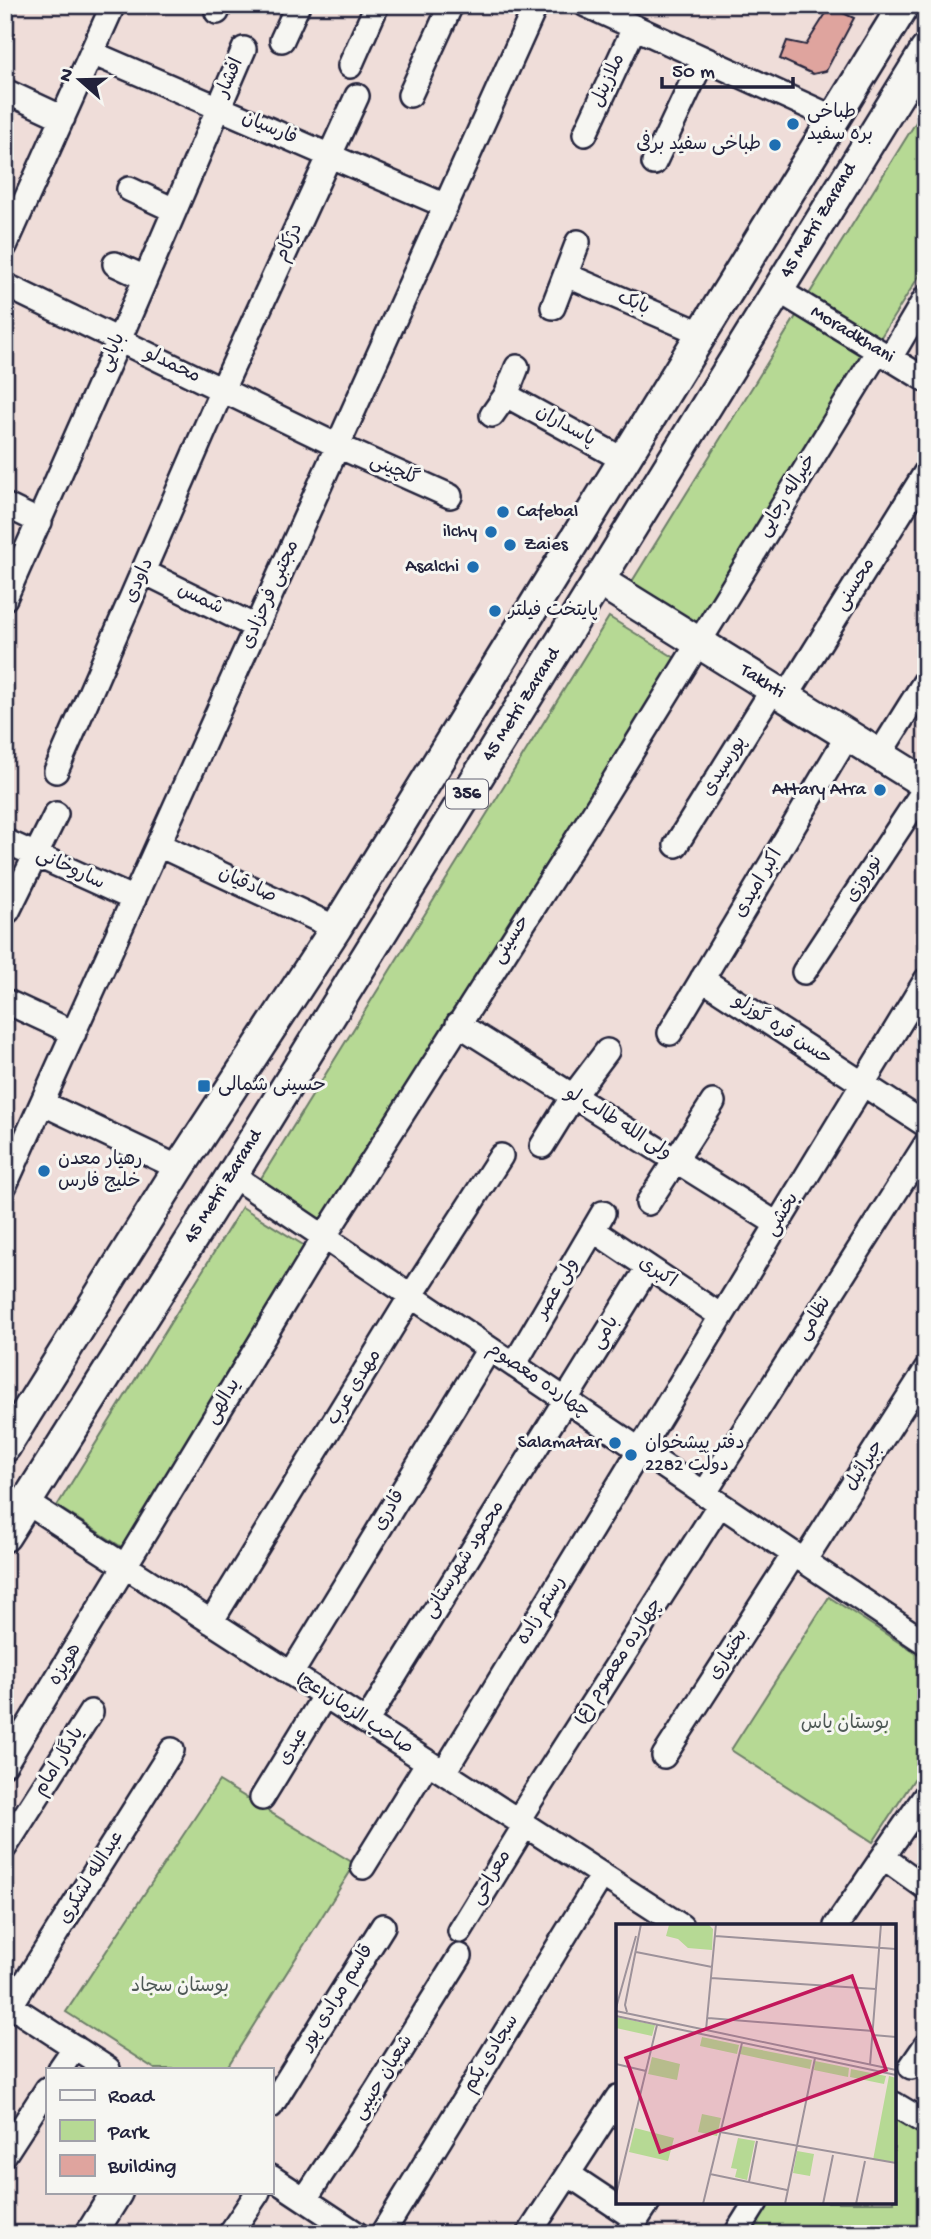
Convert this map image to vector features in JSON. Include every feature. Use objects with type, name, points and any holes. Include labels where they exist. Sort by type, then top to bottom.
[{"type":"main road","points":[[905,5],[903,33],[912,40],[926,36]]},
{"type":"main road","name":"356","points":[[6,1445],[179,1168],[336,928],[905,5]]},
{"type":"main road","name":"45 Metri Zarand","points":[[5,1536],[232,1175],[926,50]]},
{"type":"main road","points":[[834,118],[872,135]]},
{"type":"main road","points":[[775,214],[793,204],[802,207],[809,214],[811,235]]},
{"type":"main road","name":"Takhti","points":[[598,580],[926,785]]},
{"type":"main road","points":[[91,2234],[116,2194]]},
{"type":"street","points":[[5,246],[113,5]]},
{"type":"street","points":[[282,40],[298,5]]},
{"type":"street","points":[[350,66],[377,5]]},
{"type":"street","points":[[410,95],[451,5]]},
{"type":"street","name":"مجتبی فرحزادی","points":[[6,1179],[536,5]]},
{"type":"street","points":[[586,5],[834,118]]},
{"type":"street","name":"ملازینل","points":[[585,134],[634,27]]},
{"type":"street","name":"افشار","points":[[218,107],[244,50]]},
{"type":"street","name":"فارسیان","points":[[92,53],[446,206]]},
{"type":"street","points":[[654,163],[703,59]]},
{"type":"street","points":[[5,91],[63,118]]},
{"type":"street","name":"دژکام","points":[[222,390],[357,96]]},
{"type":"street","name":"بابایی","points":[[5,598],[218,107]]},
{"type":"street","points":[[129,188],[174,210]]},
{"type":"street","points":[[553,307],[578,242]]},
{"type":"street","points":[[116,264],[145,278]]},
{"type":"street","name":"بابک","points":[[566,275],[701,333]]},
{"type":"street","name":"محمدلو","points":[[5,285],[338,446]]},
{"type":"street","name":"Moradkhani","points":[[778,290],[926,380]]},
{"type":"street","name":"خیراله رجایی","points":[[698,642],[884,355],[926,297]]},
{"type":"street","points":[[492,415],[506,395],[517,367]]},
{"type":"street","name":"داودی","points":[[55,771],[222,390]]},
{"type":"street","name":"پاسداران","points":[[506,395],[624,460]]},
{"type":"street","name":"گلچینی","points":[[338,446],[450,496]]},
{"type":"street","name":"محسنی","points":[[780,693],[926,472]]},
{"type":"street","points":[[5,505],[40,522]]},
{"type":"street","name":"شمس","points":[[144,572],[256,627]]},
{"type":"street","name":"حسینی","points":[[324,1237],[605,795],[698,642]]},
{"type":"street","points":[[879,755],[926,680]]},
{"type":"street","name":"پورسیدی","points":[[676,845],[780,693]]},
{"type":"street","name":"اکبر امیدی","points":[[670,1033],[848,735]]},
{"type":"street","name":"نوروزی","points":[[804,972],[926,785]]},
{"type":"street","points":[[8,911],[56,814]]},
{"type":"street","name":"ساروخانی","points":[[5,841],[134,899]]},
{"type":"street","name":"صادقیان","points":[[159,845],[336,928]]},
{"type":"street","name":"حسن قره گوزلو","points":[[702,979],[926,1125]]},
{"type":"street","name":"بخشی","points":[[640,1450],[926,980]]},
{"type":"street","points":[[5,1001],[74,1032]]},
{"type":"street","name":"ولی الله طالب لو","points":[[458,1024],[778,1224]]},
{"type":"street","points":[[542,1146],[573,1096],[607,1051]]},
{"type":"street","points":[[648,1203],[713,1102]]},
{"type":"street","points":[[42,1103],[179,1168]]},
{"type":"street","name":"نظامی","points":[[712,1499],[926,1144]]},
{"type":"street","name":"مهدی عرب","points":[[211,1622],[411,1296],[501,1156]]},
{"type":"street","name":"چهارده معصوم","points":[[232,1175],[926,1643]]},
{"type":"street","name":"اکبری","points":[[598,1222],[648,1267],[721,1316]]},
{"type":"street","name":"ولی عصر","points":[[514,1365],[598,1222]]},
{"type":"street","name":"یدالهی","points":[[125,1566],[324,1237]]},
{"type":"street","name":"بامی","points":[[564,1399],[648,1267]]},
{"type":"street","name":"قادری","points":[[291,1674],[489,1349]]},
{"type":"street","name":"جبرائیل","points":[[799,1557],[926,1370]]},
{"type":"street","name":"محمود شهرستانی","points":[[366,1722],[564,1399]]},
{"type":"street","name":"رستم زاده","points":[[363,1867],[436,1767],[640,1450]]},
{"type":"street","name":"چهارده معصوم (ع)","points":[[521,1822],[712,1499]]},
{"type":"street","name":"صاحب الزمان(عج)","points":[[26,1502],[678,1924]]},
{"type":"street","name":"بختیاری","points":[[664,1756],[799,1557]]},
{"type":"street","name":"هویزه","points":[[5,1764],[125,1566]]},
{"type":"street","name":"عبدی","points":[[262,1798],[325,1695]]},
{"type":"street","name":"یادگار امام","points":[[5,1847],[91,1712]]},
{"type":"street","name":"عبدالله لشکری","points":[[8,2003],[172,1750]]},
{"type":"street","points":[[837,1924],[926,1795]]},
{"type":"street","name":"معراحی","points":[[460,1931],[521,1822]]},
{"type":"street","points":[[883,1857],[925,1887]]},
{"type":"street","name":"سجادی یکم","points":[[382,2234],[602,1875]]},
{"type":"street","name":"قاسم مرادی پور","points":[[273,2103],[383,1926]]},
{"type":"street","name":"شعبان حبیبی","points":[[304,2199],[376,2091],[460,1956]]},
{"type":"street","points":[[8,2003],[106,2068]]},
{"type":"street","points":[[911,2067],[926,2045]]},
{"type":"street","points":[[61,2068],[75,2047]]},
{"type":"street","points":[[5,2154],[46,2092]]},
{"type":"street","points":[[529,2234],[616,2100]]},
{"type":"street","points":[[896,2105],[926,2123]]},
{"type":"street","points":[[568,2174],[638,2219]]},
{"type":"street","points":[[273,2178],[348,2231]]},
{"type":"street","points":[[230,2234],[257,2194]]},
{"type":"street","points":[[737,2234],[755,2204]]},
{"type":"green space","points":[[926,106],[926,265],[879,340],[808,296]]},
{"type":"green space","points":[[798,313],[869,357],[699,632],[628,588]]},
{"type":"green space","points":[[609,617],[680,661],[324,1228],[255,1188]]},
{"type":"green space","points":[[242,1207],[313,1251],[128,1551],[57,1506]]},
{"type":"green space","name":"بوستان یاس","points":[[829,1597],[926,1660],[926,1761],[873,1842],[731,1750]]},
{"type":"green space","name":"بوستان سجاد","points":[[219,1781],[355,1864],[227,2068],[153,2068],[66,2012]]},
{"type":"green space","points":[[896,2104],[926,2125],[926,2234],[744,2234],[765,2204],[896,2204]]},
{"type":"building","points":[[830,7],[854,18],[826,71],[813,74],[780,59],[787,41],[806,45]]},
{"type":"place","name":"طباخی بره سفید","points":[[793,124]]},
{"type":"place","name":"طباخی سفید برفی","points":[[775,145]]},
{"type":"place","name":"Cafebal","points":[[503,512]]},
{"type":"place","name":"ilchy","points":[[491,532]]},
{"type":"place","name":"Zaies","points":[[510,545]]},
{"type":"place","name":"Asalchi","points":[[473,567]]},
{"type":"place","name":"پایتخت فیلتر","points":[[495,611]]},
{"type":"place","name":"Attary Atra","points":[[880,790]]},
{"type":"place","name":"حسینی شمالی","points":[[204,1086]]},
{"type":"place","name":"رهیار معدن خلیج فارس","points":[[44,1171]]},
{"type":"place","name":"Salamatar","points":[[615,1443]]},
{"type":"place","name":"دفتر پیشخوان دولت 2282","points":[[631,1455]]}]
